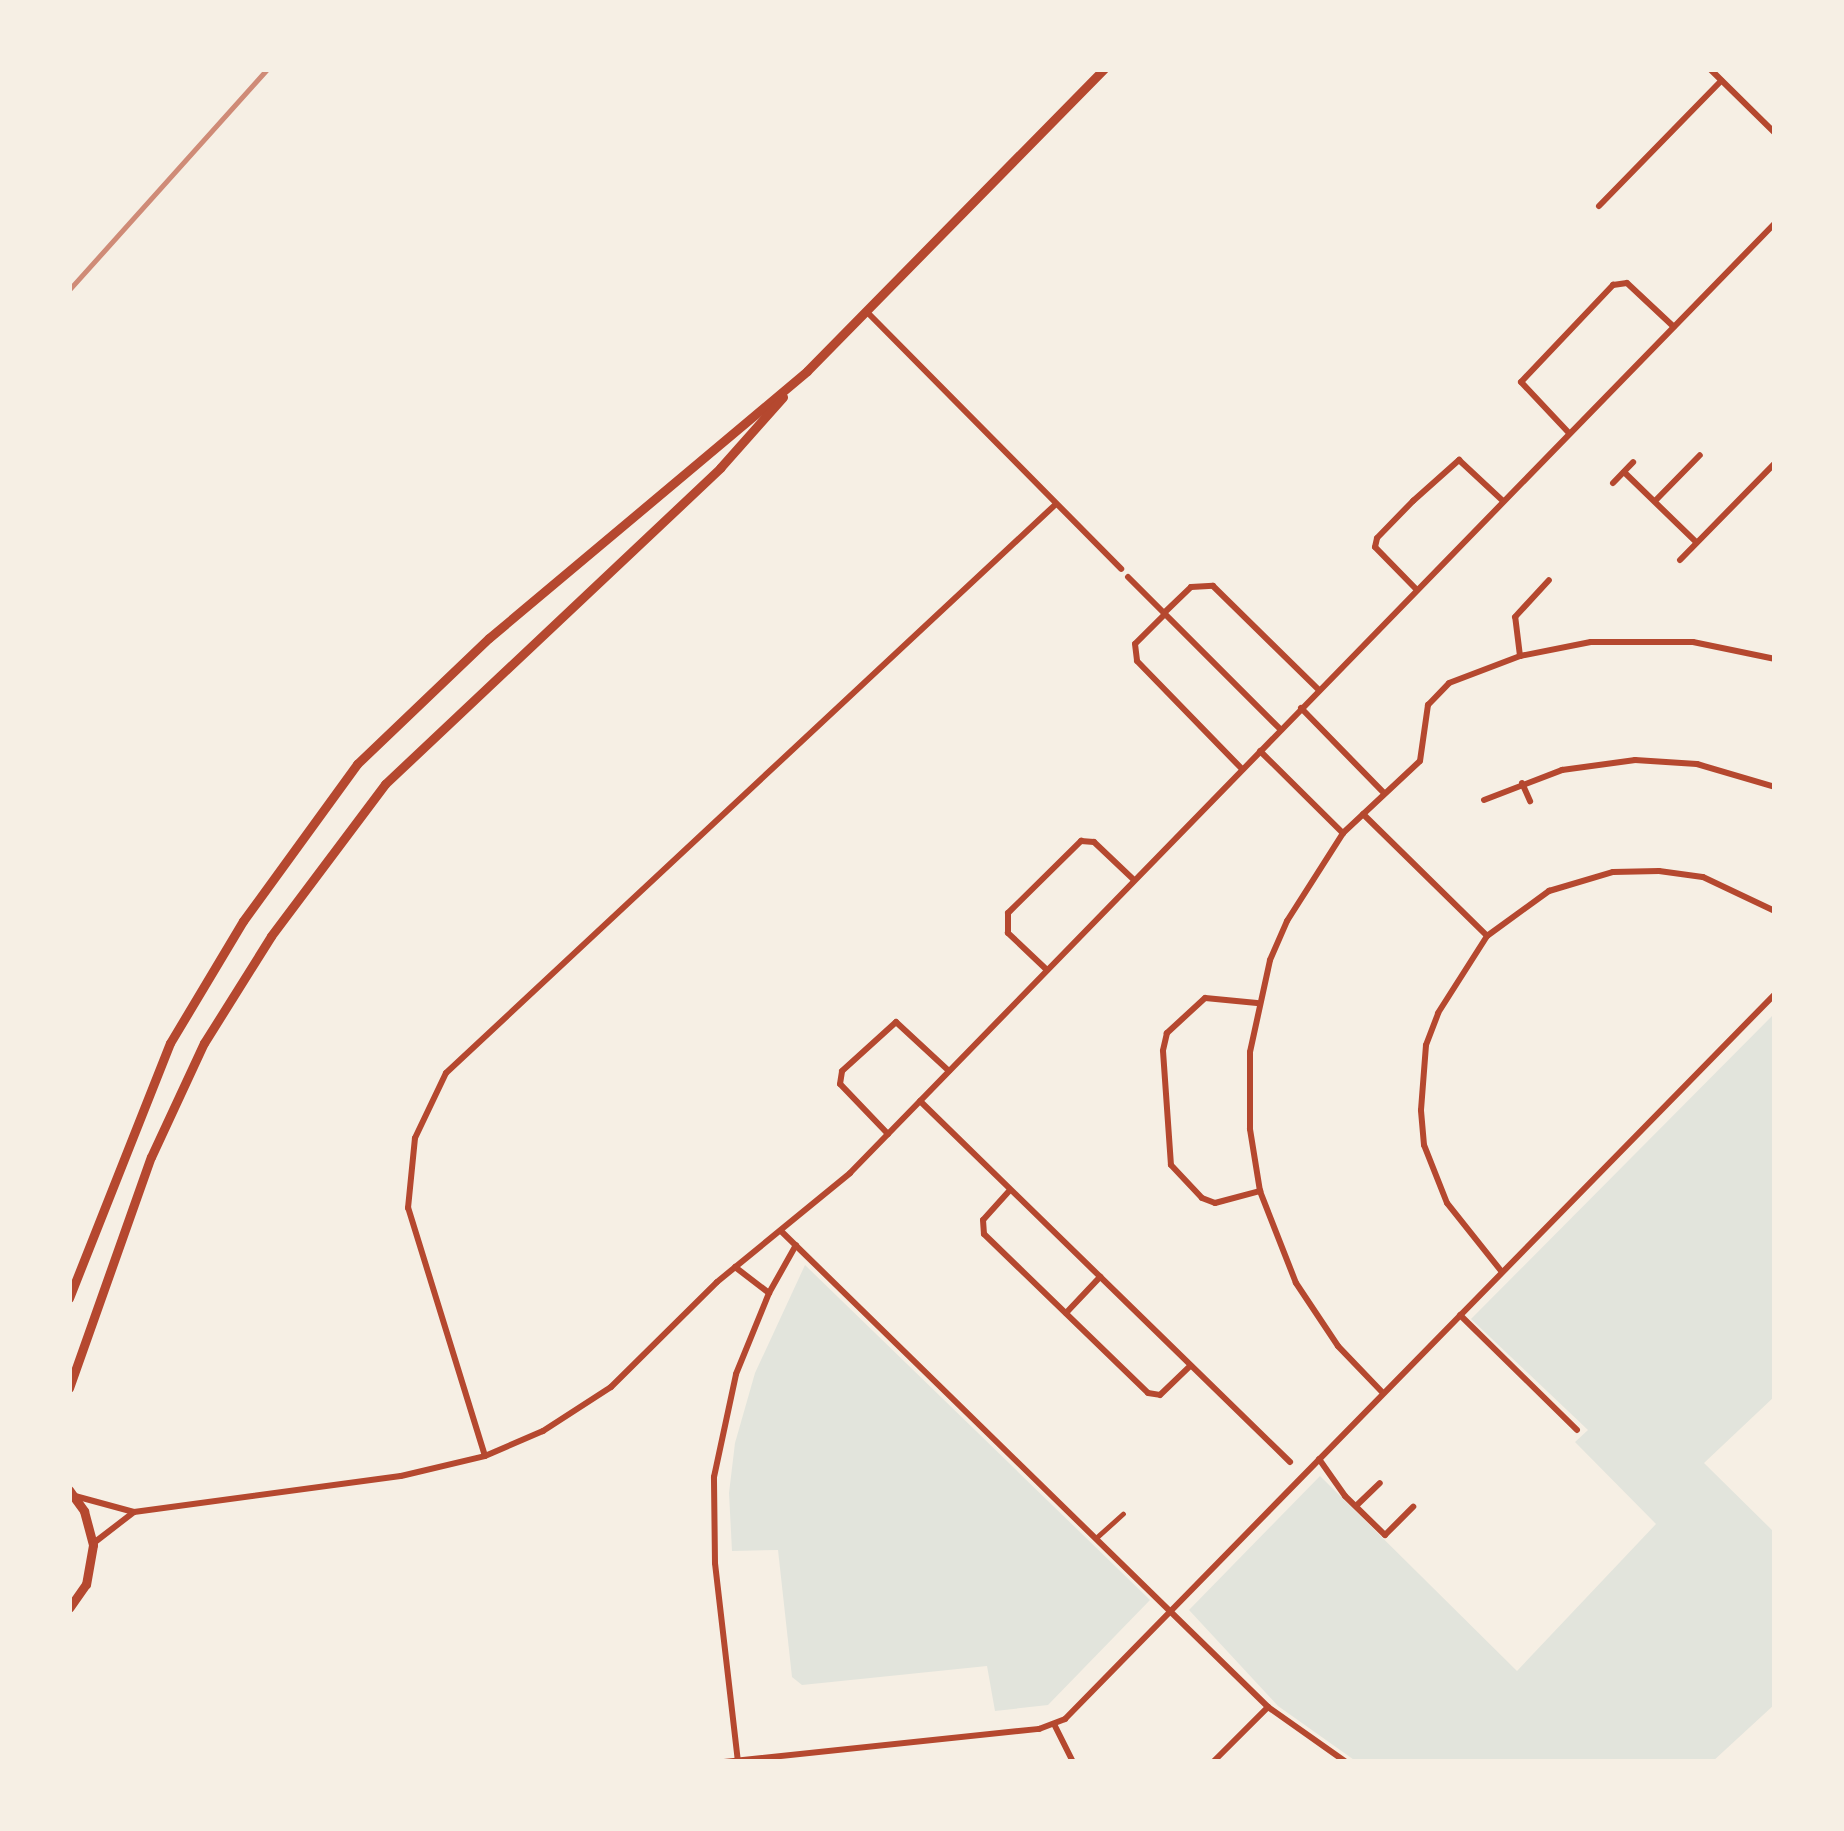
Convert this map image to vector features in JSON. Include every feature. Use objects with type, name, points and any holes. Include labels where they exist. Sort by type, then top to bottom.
[{"type":"main road","points":[[69,1298],[170,1043],[243,921],[357,764],[489,638],[807,371],[1104,69]]},
{"type":"main road","points":[[69,1388],[151,1157],[204,1043],[271,936],[386,784],[720,468],[807,371]]},
{"type":"main road","points":[[69,1608],[86,1584],[93,1545],[72,1493]]},
{"type":"street","points":[[1709,69],[1775,134]]},
{"type":"street","points":[[1599,206],[1721,81]]},
{"type":"street","points":[[93,1545],[102,1532],[134,1512],[401,1476],[485,1456],[543,1431],[611,1387],[735,1267],[782,1232],[888,1134],[1775,223]]},
{"type":"street","points":[[1569,434],[1521,382],[1613,285],[1627,283],[1674,327]]},
{"type":"street","points":[[868,313],[1121,569]]},
{"type":"street","points":[[1655,501],[1700,455]]},
{"type":"street","points":[[1417,590],[1375,547],[1401,513],[1454,460],[1463,461],[1504,501]]},
{"type":"street","points":[[1613,483],[1633,462]]},
{"type":"street","points":[[1680,560],[1775,463]]},
{"type":"street","points":[[1624,472],[1696,542]]},
{"type":"street","points":[[485,1456],[408,1208],[416,1138],[437,1088],[485,1032],[1056,504]]},
{"type":"street","points":[[1128,577],[1280,730]]},
{"type":"street","points":[[1520,656],[1515,617],[1549,580]]},
{"type":"street","points":[[1242,769],[1137,661],[1136,644],[1191,586],[1213,586],[1319,689]]},
{"type":"street","points":[[1384,1393],[1338,1346],[1304,1297],[1282,1257],[1260,1191],[1248,1098],[1258,1003],[1287,921],[1343,833],[1420,760],[1425,713],[1440,689],[1520,656],[1591,642],[1645,639],[1775,658]]},
{"type":"street","points":[[1301,709],[1384,793]]},
{"type":"street","points":[[1259,751],[1343,833]]},
{"type":"street","points":[[1484,800],[1522,783],[1586,765],[1655,760],[1717,768],[1775,787]]},
{"type":"street","points":[[1522,783],[1530,801]]},
{"type":"street","points":[[1363,814],[1487,936]]},
{"type":"street","points":[[1047,970],[1008,933],[1008,913],[1082,841],[1094,842],[1134,880]]},
{"type":"street","points":[[1502,1272],[1447,1203],[1424,1145],[1421,1110],[1426,1046],[1438,1013],[1487,936],[1532,900],[1612,872],[1659,871],[1703,878],[1775,911]]},
{"type":"street","points":[[724,1762],[1055,1726],[1775,994]]},
{"type":"street","points":[[1258,1003],[1205,998],[1167,1033],[1163,1052],[1171,1165],[1202,1198],[1214,1203],[1260,1191]]},
{"type":"street","points":[[888,1134],[840,1084],[842,1071],[896,1022],[950,1071]]},
{"type":"street","points":[[920,1101],[1303,1476]]},
{"type":"street","points":[[1010,1190],[982,1220],[982,1229],[1066,1313],[1154,1395],[1165,1391],[1191,1365]]},
{"type":"street","points":[[782,1232],[1268,1707],[1346,1762]]},
{"type":"street","points":[[737,1761],[715,1563],[714,1477],[727,1402],[769,1293],[796,1245]]},
{"type":"street","points":[[735,1267],[769,1293]]},
{"type":"street","points":[[1066,1313],[1100,1277]]},
{"type":"street","points":[[1460,1315],[1577,1430]]},
{"type":"street","points":[[1319,1459],[1385,1535],[1414,1507]]},
{"type":"street","points":[[1356,1507],[1380,1483]]},
{"type":"street","points":[[72,1493],[134,1512]]},
{"type":"street","points":[[1096,1538],[1123,1514]]},
{"type":"street","points":[[1213,1762],[1268,1707]]},
{"type":"street","points":[[1055,1726],[1073,1762]]},
{"type":"shaded area","points":[[1775,1013],[1775,1396],[1704,1463],[1775,1533],[1775,1704],[1712,1762],[1357,1762],[1278,1706],[1189,1610],[1320,1476],[1517,1671],[1656,1524],[1575,1442],[1588,1430],[1471,1319]]},
{"type":"shaded area","points":[[805,1265],[1150,1600],[1048,1705],[995,1711],[987,1666],[802,1685],[792,1677],[778,1550],[732,1551],[729,1493],[735,1443],[755,1373]]},
{"type":"railway","points":[[69,290],[267,69]]}]
